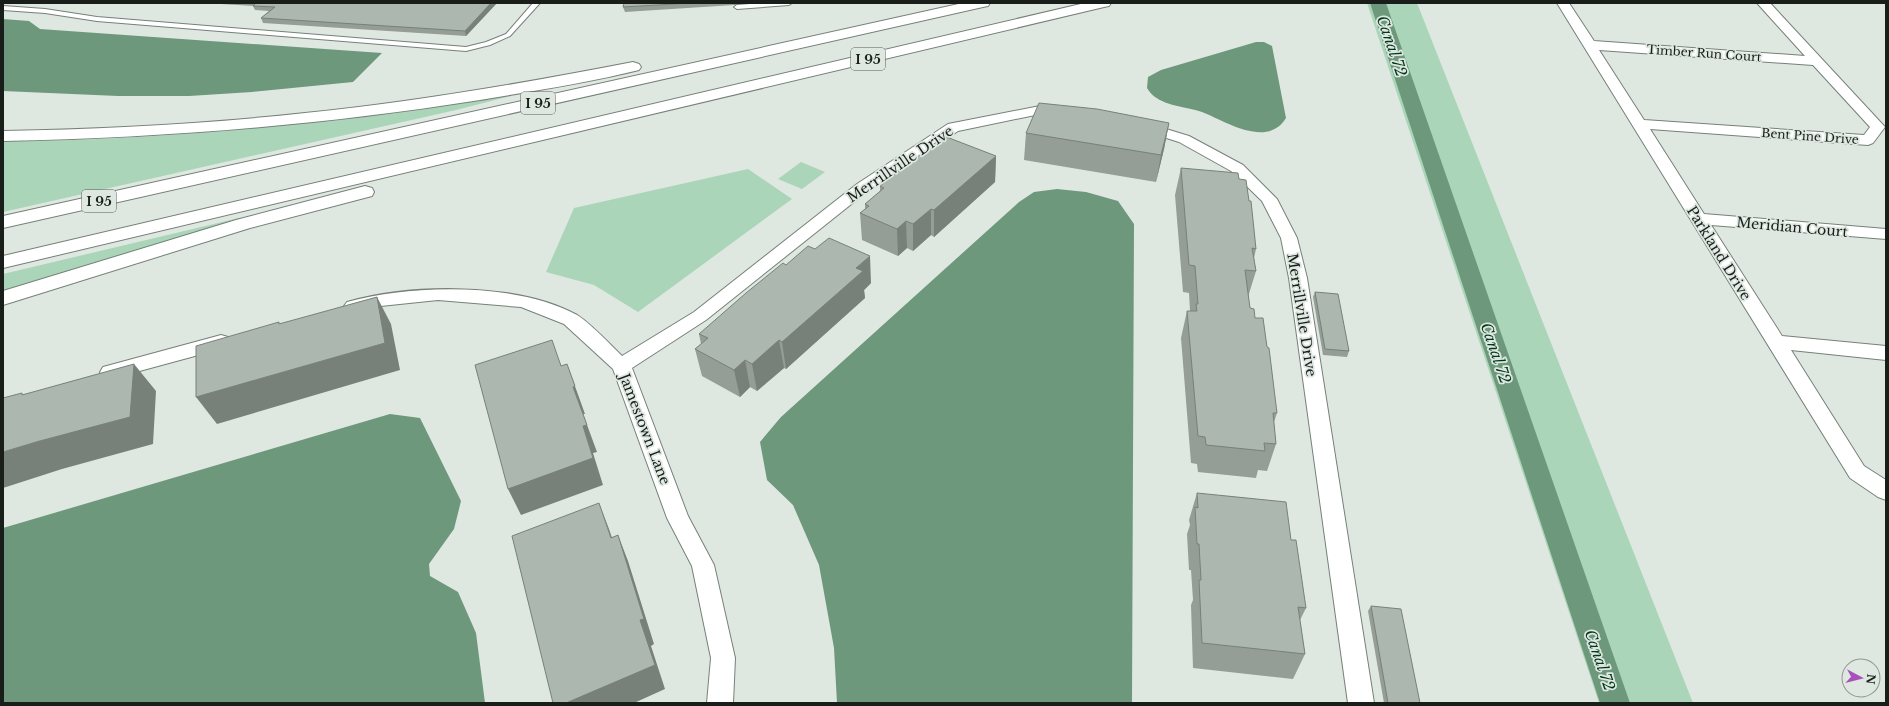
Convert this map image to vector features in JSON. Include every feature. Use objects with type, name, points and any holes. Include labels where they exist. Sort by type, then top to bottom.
[{"type":"highway","name":"I 95","points":[[3,222],[983,3]]},
{"type":"highway","name":"I 95","points":[[3,262],[1104,3]]},
{"type":"highway","points":[[3,136],[175,129],[294,119],[405,106],[513,89],[803,35],[880,27]]},
{"type":"highway","points":[[3,298],[243,224],[543,147],[631,114]]},
{"type":"street","name":"Parkland Drive","points":[[1563,3],[1774,342],[1857,472],[1886,492]]},
{"type":"street","name":"Bent Pine Drive","points":[[1639,124],[1868,140],[1878,127],[1763,3]]},
{"type":"street","name":"Timber Run Court","points":[[1590,45],[1818,61]]},
{"type":"street","name":"Merrillville Drive","points":[[621,366],[700,316],[862,187],[953,127],[1045,109],[1075,113]]},
{"type":"street","name":"Merrillville Drive","points":[[1127,121],[1184,139],[1237,168],[1269,199],[1289,238],[1298,278],[1361,703]]},
{"type":"street","name":"Meridian Court","points":[[1697,219],[1886,234]]},
{"type":"street","name":"Jamestown Lane","points":[[335,311],[371,301],[438,294],[524,301],[571,320],[621,366],[678,518],[703,564],[723,658],[720,703]]},
{"type":"street","points":[[94,376],[240,337]]},
{"type":"street","points":[[1774,342],[1886,353]]},
{"type":"lane","points":[[3,8],[45,11],[97,19],[466,49],[488,44],[508,35],[537,3]]},
{"type":"lane","points":[[737,7],[789,3]]},
{"type":"shaded area","points":[[1367,3],[1417,3],[1693,703],[1599,703]]},
{"type":"shaded area","points":[[3,19],[29,21],[40,29],[382,53],[353,82],[252,92],[189,96],[118,96],[3,91]]},
{"type":"shaded area","points":[[1256,42],[1264,42],[1272,46],[1286,118],[1278,127],[1268,131],[1257,132],[1246,130],[1202,112],[1160,100],[1147,88],[1148,77],[1161,70]]},
{"type":"shaded area","points":[[511,94],[511,96],[456,110],[3,212],[3,141],[67,140],[194,133],[321,120]]},
{"type":"shaded area","points":[[801,162],[825,172],[802,189],[778,179]]},
{"type":"shaded area","points":[[748,169],[792,199],[638,312],[594,285],[546,272],[574,208]]},
{"type":"shaded area","points":[[1057,189],[1086,192],[1118,201],[1134,224],[1132,703],[837,703],[834,648],[819,565],[793,505],[767,480],[760,442],[781,417],[1019,202],[1034,192]]},
{"type":"shaded area","points":[[239,218],[239,221],[3,293],[3,274]]},
{"type":"shaded area","points":[[390,414],[420,418],[461,501],[454,529],[429,564],[430,576],[458,592],[476,633],[485,703],[3,703],[3,528]]},
{"type":"building","points":[[256,3],[491,3],[465,31],[261,18],[275,7],[253,6]]},
{"type":"building","points":[[624,3],[692,3],[623,7]]},
{"type":"building","points":[[1039,103],[1097,109],[1169,123],[1161,155],[1026,133]]},
{"type":"building","points":[[944,136],[996,156],[934,210],[931,209],[913,224],[906,221],[897,229],[860,213],[869,206],[865,204],[884,188],[880,186]]},
{"type":"building","points":[[1181,168],[1238,173],[1239,179],[1246,180],[1249,201],[1251,201],[1256,249],[1252,248],[1256,271],[1245,270],[1250,308],[1254,309],[1255,318],[1263,318],[1267,347],[1269,348],[1277,413],[1273,413],[1276,444],[1264,443],[1265,451],[1206,445],[1205,437],[1198,436],[1187,311],[1197,311],[1196,304],[1198,304],[1195,266],[1189,265]]},
{"type":"building","points":[[829,238],[870,256],[856,268],[863,271],[782,342],[779,340],[752,364],[745,360],[734,370],[695,349],[708,338],[699,334],[746,293],[783,263],[786,265],[808,246],[815,249]]},
{"type":"building","points":[[1315,292],[1338,294],[1349,351],[1325,349]]},
{"type":"building","points":[[377,297],[385,343],[196,397],[196,346],[279,322],[279,324]]},
{"type":"building","points":[[552,340],[561,366],[567,364],[575,386],[573,387],[587,425],[583,426],[593,458],[508,489],[475,365]]},
{"type":"building","points":[[134,364],[130,417],[3,452],[3,398],[22,393],[22,395]]},
{"type":"building","points":[[1197,493],[1286,502],[1291,540],[1296,540],[1306,608],[1298,607],[1305,654],[1202,643],[1199,580],[1201,580],[1195,507],[1198,508]]},
{"type":"building","points":[[599,503],[611,538],[618,535],[644,619],[640,620],[655,665],[566,703],[553,703],[512,536]]},
{"type":"building","points":[[1371,606],[1401,609],[1420,703],[1388,703]]},
{"type":"waterway","name":"Canal 72","points":[[1378,3],[1615,703]]}]
